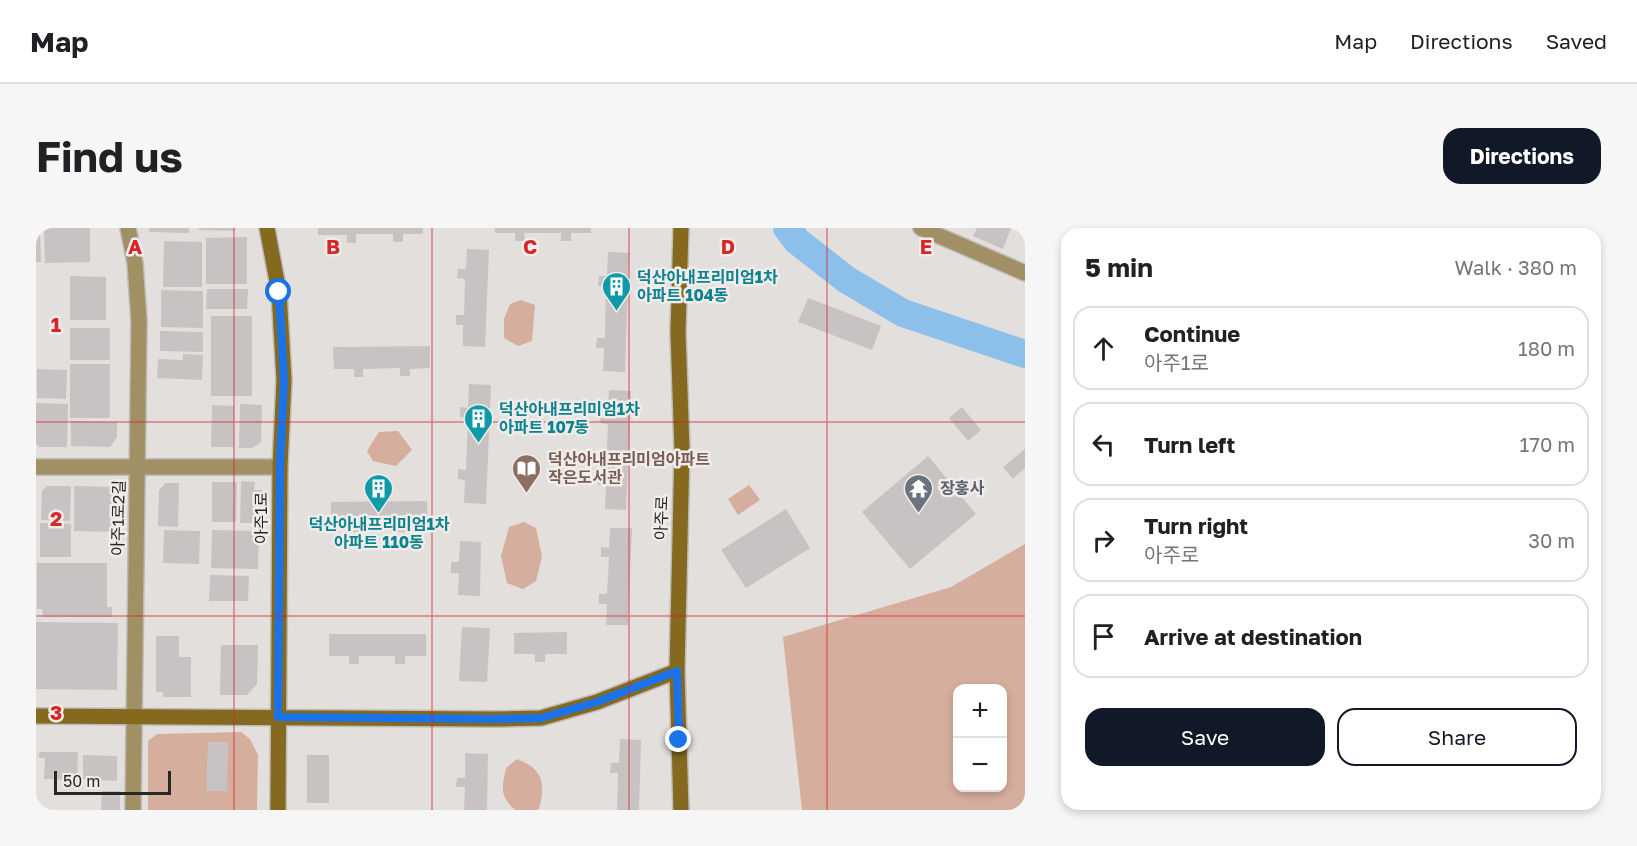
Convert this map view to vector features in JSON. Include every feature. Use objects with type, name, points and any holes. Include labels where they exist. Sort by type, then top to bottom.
[{"type":"street","name":"아주1로2길","points":[[128,228],[135,263],[139,321],[133,810]]},
{"type":"street","name":"아주1로","points":[[267,228],[279,292],[284,380],[280,466],[278,810]]},
{"type":"street","name":"아주로","points":[[681,228],[678,332],[682,450],[677,671],[681,810]]},
{"type":"street","points":[[921,228],[1025,273]]},
{"type":"street","points":[[36,467],[280,466]]},
{"type":"street","points":[[36,716],[541,718],[597,702],[677,671]]},
{"type":"shaded area","points":[[521,300],[535,305],[532,341],[518,346],[504,338],[504,319],[510,304]]},
{"type":"shaded area","points":[[398,431],[412,450],[396,466],[373,461],[367,451],[379,432]]},
{"type":"shaded area","points":[[749,485],[760,500],[738,515],[728,499]]},
{"type":"shaded area","points":[[524,522],[536,528],[542,557],[536,581],[523,589],[507,583],[501,556],[509,527]]},
{"type":"shaded area","points":[[1025,544],[1025,810],[802,810],[783,637],[951,587]]},
{"type":"shaded area","points":[[241,732],[250,739],[258,755],[257,810],[148,810],[148,741],[157,734]]},
{"type":"shaded area","points":[[517,759],[532,767],[540,778],[542,792],[539,809],[515,810],[506,800],[503,786],[506,768]]},
{"type":"building","points":[[44,228],[90,228],[90,262],[45,263]]},
{"type":"building","points":[[148,228],[189,228],[189,233],[150,232]]},
{"type":"building","points":[[199,228],[235,228],[235,231],[199,230]]},
{"type":"building","points":[[318,228],[423,228],[423,234],[403,234],[403,242],[393,242],[393,234],[356,234],[356,243],[347,243],[347,235],[318,235]]},
{"type":"building","points":[[495,228],[591,228],[591,233],[571,233],[571,241],[561,241],[561,233],[524,233],[525,241],[515,241],[515,233],[495,233]]},
{"type":"building","points":[[977,228],[1011,228],[1003,249],[973,236]]},
{"type":"building","points":[[40,232],[41,262],[36,262],[36,233]]},
{"type":"building","points":[[247,237],[247,284],[206,284],[206,238]]},
{"type":"building","points":[[164,241],[202,242],[202,287],[163,287]]},
{"type":"building","points":[[467,249],[489,250],[485,347],[463,346],[463,325],[456,325],[456,315],[464,315],[465,279],[457,278],[458,269],[466,269]]},
{"type":"building","name":"덕산아내프리미엄1차 아파트 104동","points":[[608,252],[629,253],[625,372],[603,371],[604,348],[596,348],[597,338],[605,338],[606,286],[598,286],[599,276],[607,276]]},
{"type":"building","points":[[70,276],[106,277],[106,320],[70,320]]},
{"type":"building","points":[[207,289],[248,289],[247,309],[206,309]]},
{"type":"building","points":[[161,290],[203,291],[203,328],[161,327]]},
{"type":"building","points":[[808,298],[881,326],[872,350],[798,322]]},
{"type":"building","points":[[211,316],[252,316],[252,396],[211,396]]},
{"type":"building","points":[[70,328],[110,328],[110,360],[70,360]]},
{"type":"building","points":[[160,331],[203,332],[203,352],[160,351]]},
{"type":"building","points":[[430,346],[430,368],[410,369],[410,376],[400,376],[400,368],[363,369],[363,377],[354,377],[354,369],[334,369],[333,347]]},
{"type":"building","points":[[183,354],[203,355],[202,380],[157,378],[158,359],[183,360]]},
{"type":"building","points":[[70,364],[110,364],[110,418],[70,418]]},
{"type":"building","points":[[37,369],[67,370],[66,399],[37,398]]},
{"type":"building","name":"덕산아내프리미엄1차 아파트 107동","points":[[469,384],[491,385],[486,504],[464,503],[465,480],[458,479],[458,469],[466,470],[468,418],[460,417],[460,407],[468,408]]},
{"type":"building","points":[[609,390],[631,391],[626,510],[605,509],[606,485],[598,485],[598,475],[606,475],[608,424],[600,423],[600,413],[608,414]]},
{"type":"building","points":[[36,403],[68,404],[67,447],[39,447],[36,443]]},
{"type":"building","points":[[240,404],[262,405],[261,442],[252,448],[239,448]]},
{"type":"building","points":[[212,405],[234,406],[234,447],[211,447]]},
{"type":"building","points":[[962,407],[981,430],[968,441],[949,418]]},
{"type":"building","points":[[71,421],[117,422],[117,437],[110,447],[71,446]]},
{"type":"building","points":[[1025,449],[1025,468],[1013,479],[1003,467]]},
{"type":"building","name":"장훙사","points":[[928,456],[976,514],[910,569],[862,512]]},
{"type":"building","points":[[241,481],[255,482],[254,490],[262,490],[261,523],[240,523]]},
{"type":"building","points":[[212,482],[237,482],[236,522],[212,522]]},
{"type":"building","points":[[165,483],[179,483],[178,527],[158,526],[159,491]]},
{"type":"building","points":[[47,486],[71,486],[70,521],[41,520],[42,491]]},
{"type":"building","points":[[74,486],[115,487],[115,532],[74,531]]},
{"type":"building","name":"덕산아내프리미엄1차 아파트 110동","points":[[427,501],[428,524],[407,524],[407,532],[397,532],[397,524],[360,524],[360,532],[351,532],[351,524],[331,524],[331,502]]},
{"type":"building","points":[[786,509],[810,548],[746,588],[721,550]]},
{"type":"building","points":[[40,523],[71,524],[71,557],[40,557]]},
{"type":"building","points":[[610,528],[632,528],[628,625],[606,625],[607,604],[599,604],[599,594],[607,594],[609,557],[601,557],[601,547],[609,548]]},
{"type":"building","points":[[164,530],[200,531],[199,564],[163,563]]},
{"type":"building","points":[[212,530],[259,531],[258,569],[211,568]]},
{"type":"building","points":[[460,541],[481,542],[480,596],[458,595],[459,573],[451,573],[451,562],[459,562]]},
{"type":"building","points":[[37,563],[107,563],[107,607],[112,607],[112,617],[43,617],[42,609],[37,609]]},
{"type":"building","points":[[210,575],[249,576],[248,601],[209,601]]},
{"type":"building","points":[[36,622],[118,623],[117,690],[36,689]]},
{"type":"building","points":[[462,627],[490,628],[487,682],[459,681]]},
{"type":"building","points":[[567,632],[567,654],[545,654],[545,662],[535,662],[535,654],[514,654],[514,633]]},
{"type":"building","points":[[329,634],[426,634],[426,656],[405,656],[405,664],[395,664],[395,656],[359,656],[359,664],[349,664],[349,656],[329,656]]},
{"type":"building","points":[[156,636],[179,636],[179,657],[191,657],[191,697],[163,697],[163,692],[156,692]]},
{"type":"building","points":[[221,645],[258,645],[257,684],[247,695],[220,695]]},
{"type":"building","points":[[620,739],[641,740],[639,810],[617,810],[618,773],[610,773],[611,763],[619,763]]},
{"type":"building","points":[[208,742],[228,742],[227,791],[206,791]]},
{"type":"building","points":[[40,752],[78,752],[77,780],[44,779],[45,758],[40,758],[38,755]]},
{"type":"building","points":[[465,753],[488,754],[487,810],[464,810],[465,787],[456,787],[457,778],[465,778]]},
{"type":"building","points":[[83,755],[117,756],[117,781],[83,779]]},
{"type":"building","points":[[307,755],[329,755],[329,803],[307,803]]},
{"type":"building","points":[[102,791],[120,791],[120,810],[101,810]]},
{"type":"waterway","points":[[787,228],[797,241],[847,280],[903,313],[1025,354]]},
{"type":"place","name":"덕산아내프리미엄1차 아파트 104동","points":[[616,312]]},
{"type":"place","name":"덕산아내프리미엄1차 아파트 107동","points":[[478,444]]},
{"type":"place","name":"덕산아내프리미엄아파트 작은도서관","points":[[527,494]]},
{"type":"place","name":"덕산아내프리미엄1차 아파트 110동","points":[[379,514]]},
{"type":"place","name":"장훙사","points":[[919,514]]},
{"type":"route","points":[[279,292],[284,380],[280,466],[278,717],[541,718],[597,702],[677,671],[679,740]]}]
